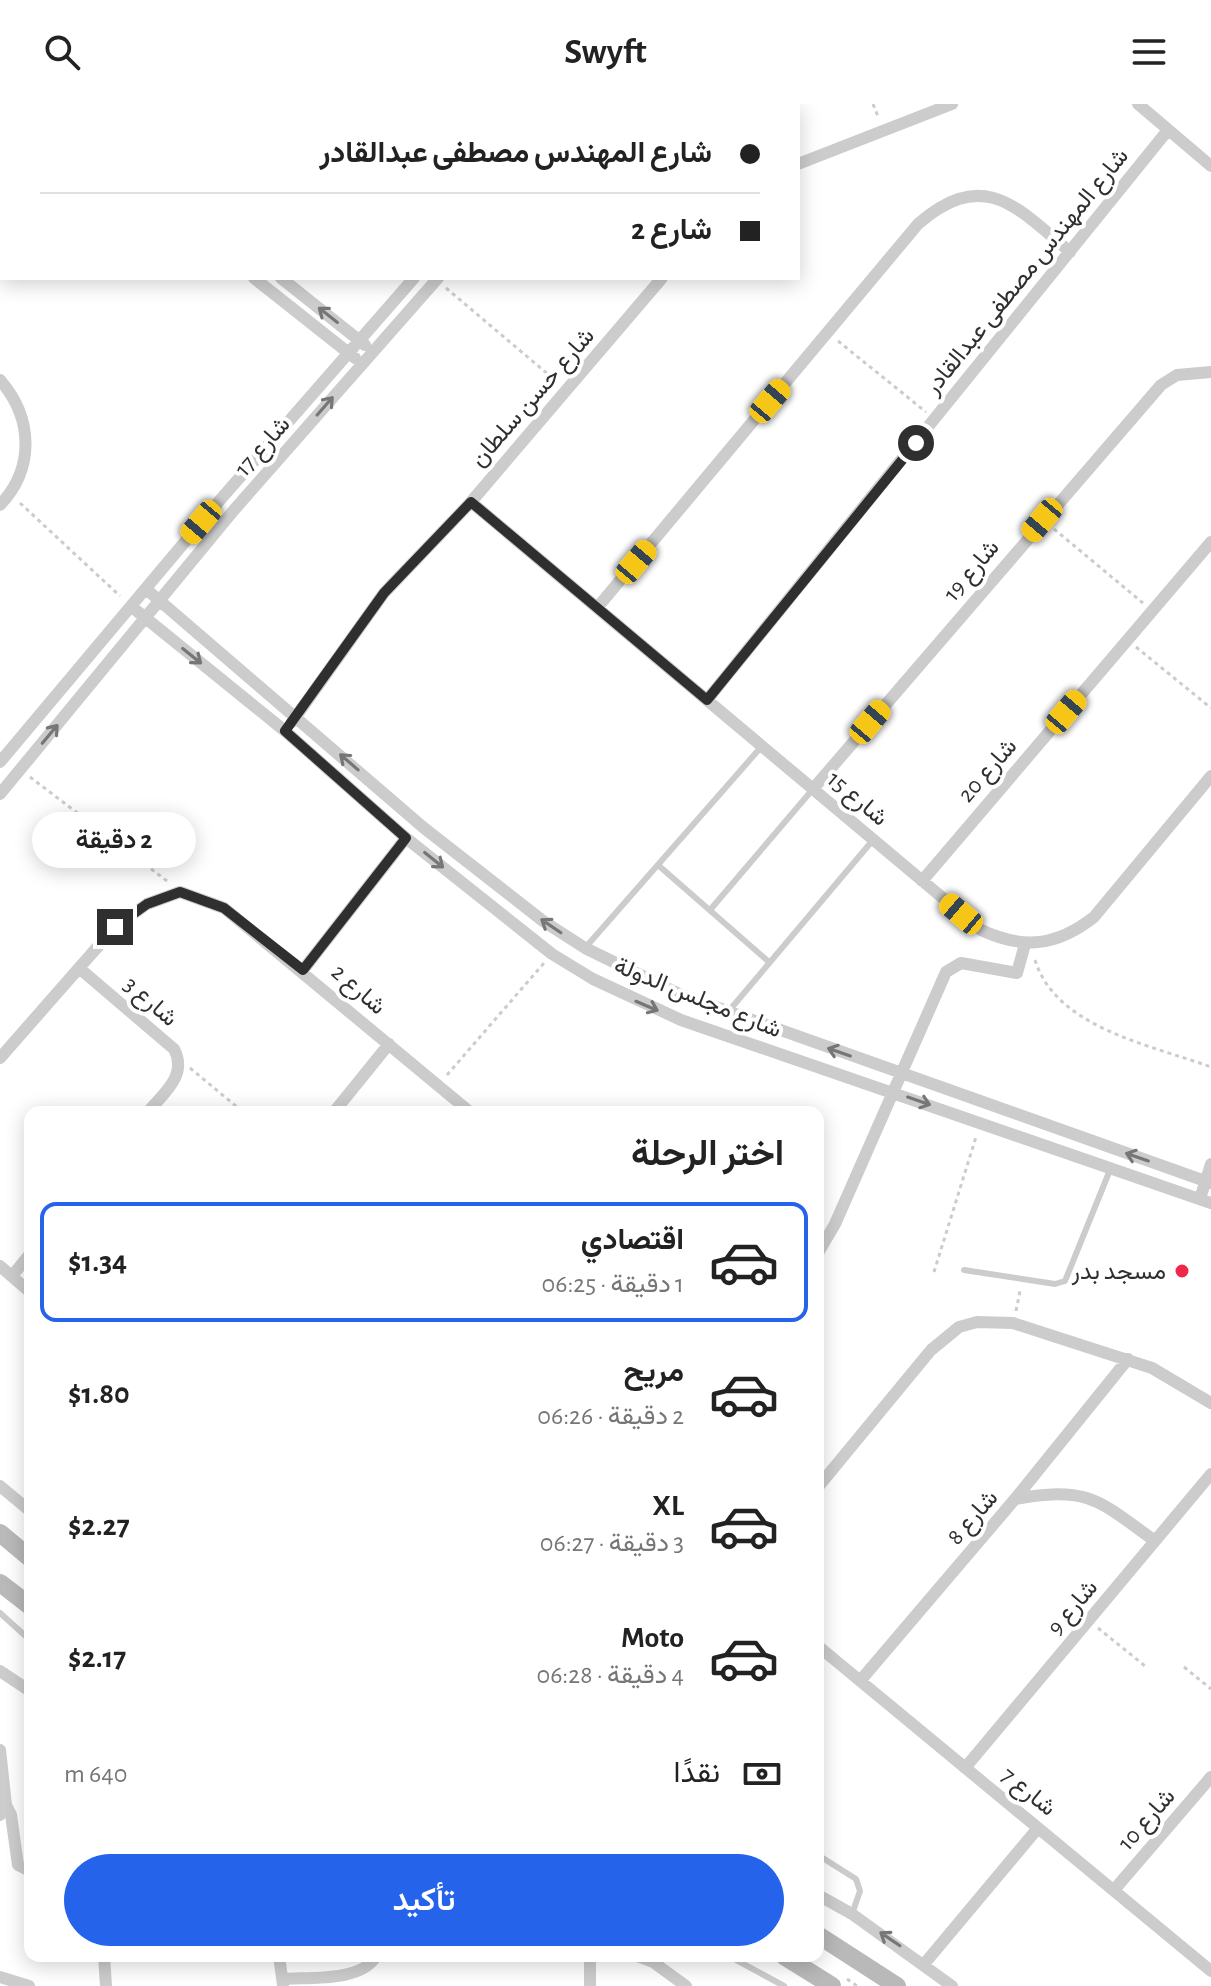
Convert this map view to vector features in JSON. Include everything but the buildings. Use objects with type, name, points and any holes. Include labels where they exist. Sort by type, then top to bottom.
[{"type":"main road","points":[[0,1533],[24,1553]]},
{"type":"main road","points":[[0,1583],[24,1601]]},
{"type":"main road","points":[[824,1939],[897,1986]]},
{"type":"main road","points":[[794,1962],[832,1986]]},
{"type":"street","points":[[800,163],[952,104]]},
{"type":"street","points":[[1138,104],[1211,166]]},
{"type":"street","name":"شارع المهندس مصطفى عبدالقادر","points":[[707,700],[1168,130]]},
{"type":"street","points":[[597,608],[918,224],[937,207],[961,198],[986,196],[1011,202],[1070,252]]},
{"type":"street","points":[[257,280],[362,364]]},
{"type":"street","points":[[284,280],[374,352]]},
{"type":"street","name":"شارع 17","points":[[0,762],[220,500],[412,280]]},
{"type":"street","name":"شارع 17","points":[[0,794],[234,510],[436,280]]},
{"type":"street","name":"شارع حسن سلطان","points":[[285,731],[384,593],[471,502],[660,280]]},
{"type":"street","name":"شارع 19","points":[[813,789],[1161,385],[1177,375],[1211,372]]},
{"type":"street","points":[[0,380],[22,414],[28,444],[10,494],[0,505]]},
{"type":"street","name":"شارع 15","points":[[471,502],[981,930],[1005,941],[1028,944]]},
{"type":"street","name":"شارع 20","points":[[922,881],[1211,542]]},
{"type":"street","name":"شارع مجلس الدولة","points":[[146,589],[424,828],[543,921],[585,948],[679,994],[1208,1182]]},
{"type":"street","name":"شارع مجلس الدولة","points":[[132,607],[285,731],[406,838],[552,954],[614,990],[681,1020],[1205,1201]]},
{"type":"street","points":[[824,1243],[950,967],[961,963],[1017,973],[1028,944],[1054,941],[1076,932],[1094,917],[1211,776]]},
{"type":"street","points":[[303,970],[406,838]]},
{"type":"street","points":[[0,1058],[130,914],[180,892]]},
{"type":"street","name":"شارع 2","points":[[180,892],[224,908],[303,970],[463,1106]]},
{"type":"street","name":"شارع 3","points":[[79,968],[174,1049],[179,1058],[179,1071],[153,1106]]},
{"type":"street","points":[[339,1106],[389,1044]]},
{"type":"street","points":[[1205,1201],[1211,1164]]},
{"type":"street","points":[[12,1276],[24,1261]]},
{"type":"street","points":[[0,1266],[24,1287]]},
{"type":"street","points":[[824,1480],[943,1337],[977,1322],[1013,1323],[1128,1359],[1175,1379],[1211,1403]]},
{"type":"street","points":[[1015,1499],[1128,1359]]},
{"type":"street","name":"شارع 9","points":[[965,1768],[1211,1474]]},
{"type":"street","points":[[0,1486],[24,1506]]},
{"type":"street","name":"شارع 8","points":[[860,1681],[1015,1499],[1057,1493],[1098,1500],[1155,1541]]},
{"type":"street","name":"شارع 7","points":[[824,1651],[1211,1971]]},
{"type":"street","points":[[0,1671],[24,1687]]},
{"type":"street","points":[[0,1750],[3,1810],[11,1815],[18,1865],[24,1868]]},
{"type":"street","name":"شارع 10","points":[[1114,1890],[1211,1777]]},
{"type":"street","points":[[925,1963],[1038,1828]]},
{"type":"street","points":[[824,1898],[925,1963],[952,1986]]},
{"type":"street","points":[[104,1962],[106,1986]]},
{"type":"street","points":[[280,1962],[283,1983],[356,1972],[370,1967],[373,1962]]},
{"type":"street","points":[[590,1962],[590,1986]]},
{"type":"street","points":[[653,1962],[686,1986]]},
{"type":"street","points":[[0,1977],[29,1986]]},
{"type":"lane","points":[[585,948],[762,746]]},
{"type":"lane","points":[[710,910],[813,789]]},
{"type":"lane","points":[[728,1012],[873,840]]},
{"type":"lane","points":[[658,865],[769,962]]},
{"type":"lane","points":[[964,1270],[1055,1284],[1065,1281],[1110,1170]]},
{"type":"lane","points":[[0,1613],[24,1635]]},
{"type":"lane","points":[[824,1859],[856,1879],[859,1897],[852,1914]]},
{"type":"lane","points":[[740,1962],[784,1986]]},
{"type":"path","points":[[438,280],[568,391]]},
{"type":"path","points":[[827,333],[935,419]]},
{"type":"path","points":[[10,494],[132,607]]},
{"type":"path","points":[[1042,520],[1152,611]]},
{"type":"path","points":[[1127,640],[1211,708]]},
{"type":"path","points":[[21,769],[180,892]]},
{"type":"path","points":[[1028,944],[1040,975],[1052,993],[1085,1020],[1211,1067]]},
{"type":"path","points":[[439,1085],[552,954]]},
{"type":"path","points":[[179,1058],[236,1106]]},
{"type":"path","points":[[934,1272],[981,1122]]},
{"type":"path","points":[[1013,1323],[1023,1279]]},
{"type":"path","points":[[1089,1621],[1145,1666]]},
{"type":"path","points":[[1184,1667],[1211,1689]]},
{"type":"place","name":"مسجد بدر","points":[[1182,1271]]},
{"type":"route","points":[[115,927],[147,904],[180,892],[224,908],[303,970],[406,838],[285,731],[368,612],[471,502],[707,700],[916,443]]}]
